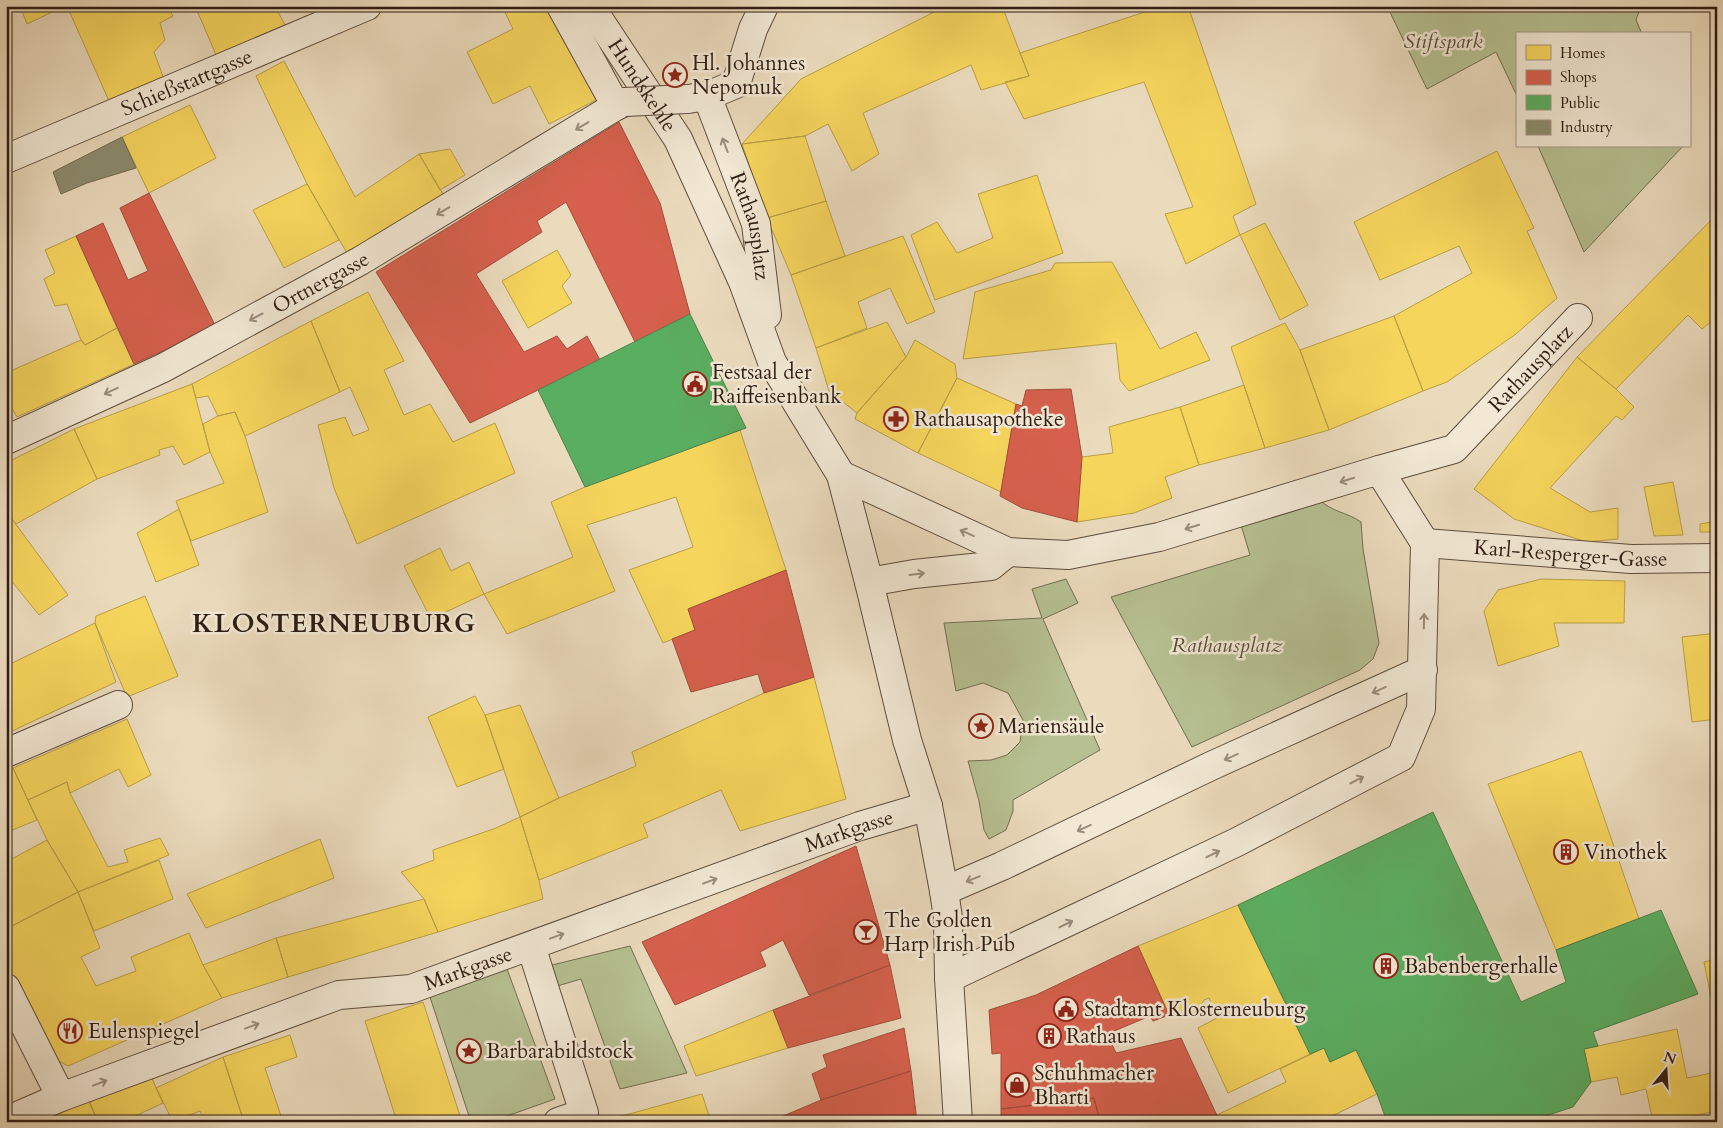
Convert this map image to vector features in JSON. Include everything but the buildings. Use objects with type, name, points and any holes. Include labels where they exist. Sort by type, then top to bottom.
[{"type":"street","name":"Schießstattgasse","points":[[6,159],[367,6]]},
{"type":"street","points":[[561,6],[620,104],[696,98],[736,84],[753,30],[764,6]]},
{"type":"street","name":"Hundskehle","points":[[590,6],[678,139]]},
{"type":"street","name":"Rathausplatz","points":[[696,98],[756,224],[772,362]]},
{"type":"street","name":"Ortnergasse","points":[[6,440],[163,368],[360,261],[620,104]]},
{"type":"street","name":"Rathausplatz","points":[[678,139],[743,282],[772,362],[841,475],[907,740],[928,806],[944,891],[948,918],[949,978],[958,1122]]},
{"type":"street","name":"Rathausplatz","points":[[841,475],[1008,552],[1068,555],[1159,537],[1454,449],[1578,318]]},
{"type":"street","points":[[949,978],[1235,843],[1401,757],[1421,709],[1424,543],[1379,470]]},
{"type":"street","name":"Karl-Resperger-Gasse","points":[[1424,543],[1631,559],[1717,558]]},
{"type":"street","points":[[869,582],[914,574],[991,566],[1008,552]]},
{"type":"street","points":[[944,891],[1002,866],[1220,762],[1423,670]]},
{"type":"street","points":[[6,753],[118,705]]},
{"type":"street","name":"Markgasse","points":[[6,1121],[61,1097],[339,994],[411,989],[860,826],[928,806]]},
{"type":"street","points":[[531,946],[584,1113],[558,1122]]},
{"type":"street","points":[[6,988],[61,1097]]},
{"type":"green space","name":"Stiftspark","points":[[1387,6],[1641,6],[1636,20],[1641,32],[1516,32],[1516,94],[1496,52],[1427,89]]},
{"type":"green space","points":[[1539,148],[1681,148],[1584,252]]},
{"type":"green space","name":"Rathausplatz","points":[[1319,499],[1329,507],[1361,522],[1363,549],[1379,643],[1373,659],[1360,670],[1192,747],[1111,597],[1250,555],[1241,525]]},
{"type":"green space","points":[[1066,579],[1078,603],[1043,619],[1100,750],[1013,800],[1013,811],[1006,830],[989,839],[984,830],[979,801],[968,761],[991,760],[1007,755],[1020,742],[1023,720],[1008,693],[983,683],[956,691],[944,623],[1042,618],[1032,589]]},
{"type":"green space","points":[[630,946],[687,1073],[620,1089],[581,979],[554,987],[548,966]]},
{"type":"green space","points":[[507,969],[555,1099],[490,1122],[471,1122],[429,994]]},
{"type":"place","name":"Hl. Johannes Nepomuk","points":[[675,75]]},
{"type":"place","name":"Festsaal der Raiffeisenbank","points":[[695,384]]},
{"type":"place","name":"Rathausapotheke","points":[[896,419]]},
{"type":"place","name":"Mariensäule","points":[[981,726]]},
{"type":"place","name":"Vinothek","points":[[1566,852]]},
{"type":"place","name":"The Golden Harp Irish Pub","points":[[866,932]]},
{"type":"place","name":"Babenbergerhalle","points":[[1386,966]]},
{"type":"place","name":"Stadtamt Klosterneuburg","points":[[1066,1009]]},
{"type":"place","name":"Eulenspiegel","points":[[70,1031]]},
{"type":"place","name":"Rathaus","points":[[1049,1036]]},
{"type":"place","name":"Barbarabildstock","points":[[469,1051]]},
{"type":"place","name":"Schuhmacher Bharti","points":[[1017,1085]]},
{"type":"district","name":"KLOSTERNEUBURG","points":[[334,623]]}]
